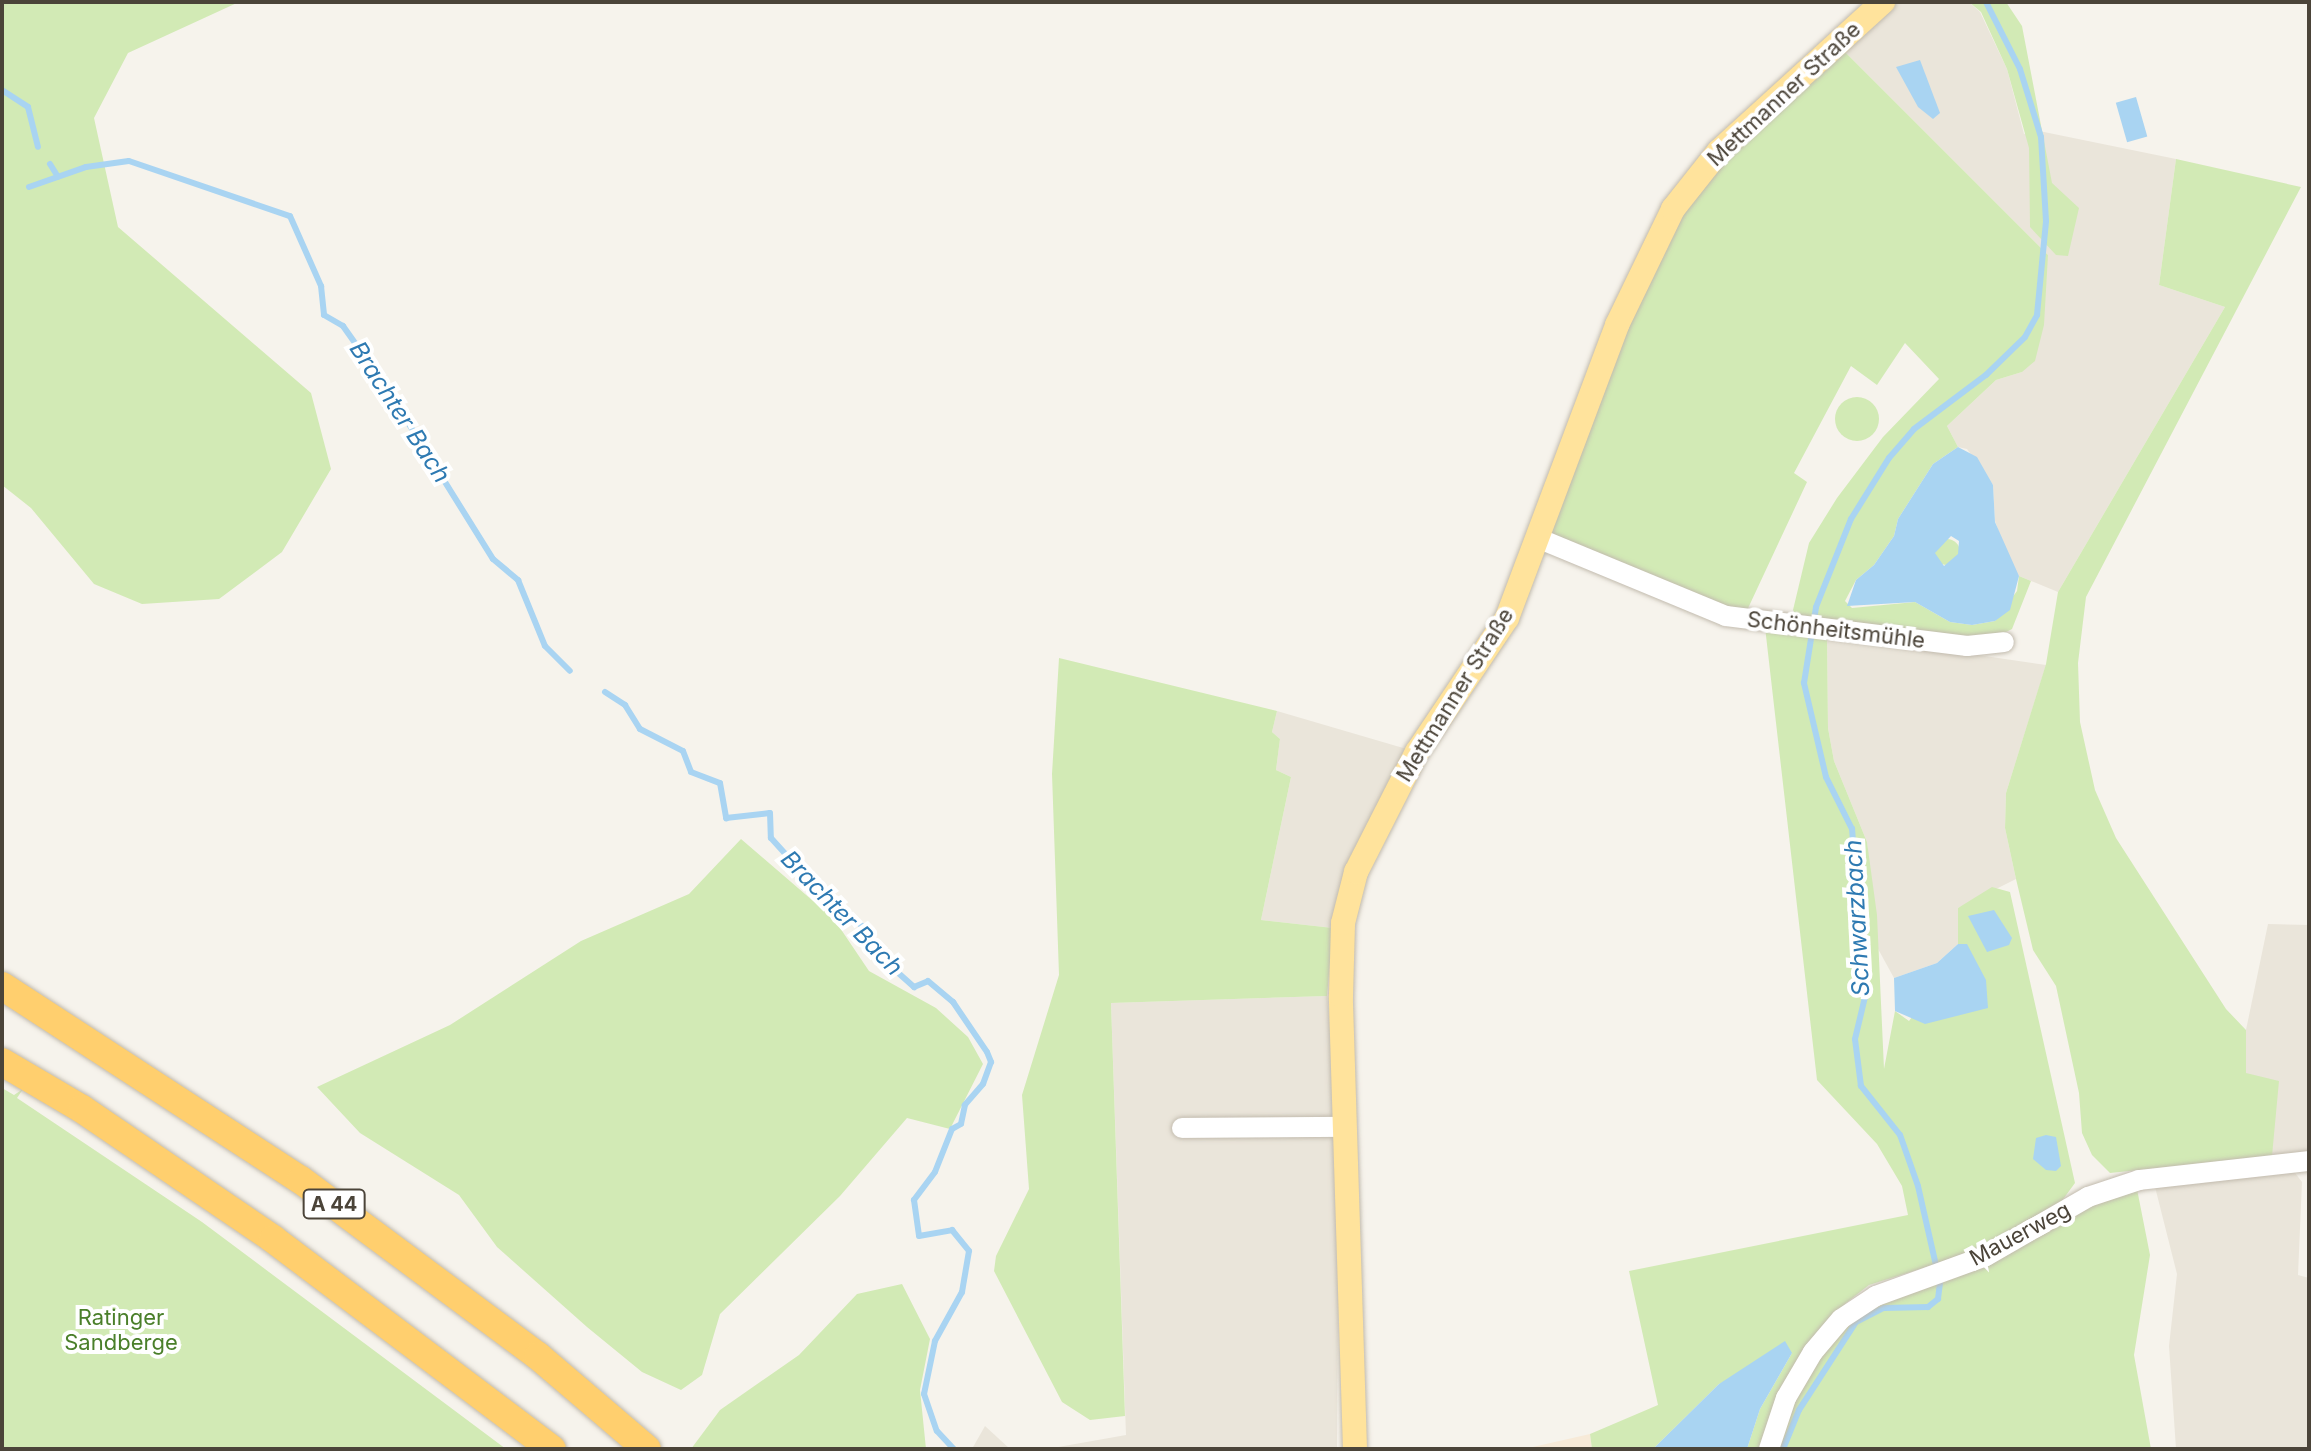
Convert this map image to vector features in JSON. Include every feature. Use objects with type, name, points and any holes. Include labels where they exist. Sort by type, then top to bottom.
[{"type":"highway","name":"A 44","points":[[2,986],[301,1180],[538,1356],[647,1449]]},
{"type":"highway","name":"A 44","points":[[2,1062],[82,1109],[273,1239],[519,1421],[552,1449]]},
{"type":"highway","points":[[519,1421],[543,1449]]},
{"type":"main road","name":"Mettmanner Straße","points":[[1355,1449],[1342,1127],[1341,951],[1356,872],[1417,752],[1507,618],[1540,539],[1612,339],[1673,209],[1719,151],[1883,2]]},
{"type":"street","name":"Schönheitsmühle","points":[[1540,539],[1688,604],[1726,616],[1800,628],[1967,646],[2004,642]]},
{"type":"street","points":[[1182,1128],[1342,1127]]},
{"type":"street","name":"Mauerweg","points":[[1769,1449],[1786,1398],[1813,1352],[1841,1319],[1876,1296],[1949,1270],[2019,1240],[2088,1197],[2139,1180],[2309,1161]]},
{"type":"shaded area","points":[[1892,2],[1969,2],[1980,12],[2007,69],[2024,134],[2044,132],[2176,159],[2159,285],[2225,307],[2058,592],[2019,576],[2010,564],[1995,521],[1993,485],[1967,449],[1958,447],[1947,426],[1996,380],[2022,372],[2048,255],[1843,50]]},
{"type":"shaded area","points":[[1827,633],[2046,665],[2006,793],[2005,828],[2016,879],[1958,908],[1958,944],[1937,963],[1894,978],[1877,947],[1867,842],[1834,761],[1828,728]]},
{"type":"shaded area","points":[[1277,711],[1410,750],[1333,928],[1261,920],[1291,777],[1276,770],[1280,739],[1272,732]]},
{"type":"shaded area","points":[[2268,924],[2309,925],[2309,1153],[2272,1156],[2271,1137],[2245,1073],[2246,1030]]},
{"type":"shaded area","points":[[1327,996],[1339,1135],[1337,1449],[1047,1449],[1126,1435],[1111,1003]]},
{"type":"shaded area","points":[[2292,1169],[2302,1182],[2298,1275],[2309,1278],[2309,1449],[2176,1449],[2169,1346],[2177,1274],[2154,1183]]},
{"type":"shaded area","points":[[985,1426],[1010,1449],[972,1449]]},
{"type":"shaded area","points":[[1590,1434],[1592,1449],[1524,1449]]},
{"type":"green space","points":[[2,2],[239,2],[128,53],[94,118],[118,227],[311,393],[331,469],[282,552],[219,599],[142,604],[94,584],[31,508],[2,485]]},
{"type":"green space","points":[[1969,2],[2006,2],[2022,26],[2052,183],[2079,208],[2068,256],[2056,255],[2030,227],[2029,148],[2007,69],[1981,12]]},
{"type":"green space","points":[[1843,50],[2048,255],[2044,325],[2035,361],[2022,372],[1996,380],[1947,426],[1958,447],[1933,464],[1898,519],[1894,536],[1874,565],[1856,580],[1845,601],[1852,608],[1915,602],[1950,622],[1972,625],[1995,621],[2017,591],[2019,576],[2031,581],[2012,629],[1994,638],[1800,623],[1793,610],[1809,543],[1837,498],[1883,437],[1939,379],[1905,343],[1877,385],[1851,366],[1794,473],[1807,482],[1743,619],[1548,533],[1664,238],[1724,154]]},
{"type":"green space","points":[[2176,159],[2301,187],[2086,597],[2078,663],[2080,722],[2095,790],[2116,838],[2226,1009],[2246,1030],[2246,1073],[2279,1081],[2272,1156],[2110,1173],[2092,1155],[2082,1133],[2079,1093],[2056,986],[2033,950],[2016,879],[2005,828],[2006,793],[2046,664],[2058,592],[2225,307],[2159,285]]},
{"type":"green space","points":[[1857,397],[1872,404],[1879,419],[1872,434],[1857,441],[1842,434],[1835,419],[1842,404]]},
{"type":"green space","points":[[1947,539],[1956,543],[1960,552],[1956,561],[1947,565],[1938,561],[1934,552],[1938,543]]},
{"type":"green space","points":[[1765,627],[1827,633],[1828,728],[1834,761],[1867,842],[1877,915],[1884,1069],[1895,1011],[1909,1021],[1967,944],[1958,944],[1958,908],[1992,887],[2010,892],[2075,1183],[2061,1202],[1987,1248],[1869,1285],[1846,1303],[1829,1324],[1763,1449],[1747,1449],[1760,1409],[1792,1353],[1719,1384],[1653,1449],[1592,1449],[1590,1434],[1658,1405],[1629,1271],[1908,1215],[1902,1186],[1877,1144],[1817,1080]]},
{"type":"green space","points":[[1059,658],[1277,711],[1272,732],[1280,739],[1276,770],[1291,777],[1261,920],[1333,928],[1327,996],[1111,1003],[1125,1416],[1090,1420],[1062,1402],[994,1271],[996,1256],[1029,1189],[1022,1095],[1059,975],[1052,774]]},
{"type":"green space","points":[[741,839],[834,919],[869,971],[936,1008],[968,1037],[983,1064],[950,1129],[907,1118],[840,1196],[720,1314],[702,1375],[681,1390],[642,1372],[587,1327],[497,1247],[459,1195],[360,1133],[317,1087],[450,1025],[581,941],[689,894]]},
{"type":"green space","name":"Ratinger Sandberge","points":[[2,1088],[14,1095],[23,1089],[17,1098],[202,1222],[506,1449],[2,1449]]},
{"type":"green space","points":[[2136,1184],[2150,1255],[2134,1355],[2151,1449],[1775,1449],[1780,1427],[1818,1358],[1860,1313]]},
{"type":"green space","points":[[902,1284],[930,1339],[920,1390],[926,1449],[691,1449],[720,1410],[799,1355],[857,1294]]},
{"type":"water","points":[[1920,60],[1940,113],[1933,119],[1918,107],[1896,67]]},
{"type":"water","points":[[2136,97],[2147,136],[2127,142],[2116,103]]},
{"type":"water","points":[[1958,447],[1977,457],[1993,485],[1995,522],[2019,576],[2010,610],[1995,621],[1972,625],[1950,622],[1915,602],[1847,606],[1856,580],[1874,565],[1894,536],[1898,519],[1933,464]],"holes":[[[1951,536],[1959,541],[1958,554],[1944,566],[1935,553]]]},
{"type":"water","points":[[1994,910],[2012,938],[2009,945],[1987,952],[1968,916]]},
{"type":"water","points":[[1958,944],[1967,944],[1986,980],[1988,1008],[1925,1024],[1895,1011],[1894,978],[1937,963]]},
{"type":"water","points":[[2046,1135],[2056,1137],[2061,1166],[2056,1171],[2046,1170],[2033,1159],[2036,1138]]},
{"type":"water","points":[[1785,1341],[1792,1353],[1760,1409],[1747,1449],[1653,1449],[1719,1384]]},
{"type":"waterway","name":"Schwarzbach","points":[[1783,1449],[1799,1410],[1856,1322],[1884,1308],[1928,1307],[1938,1299],[1940,1283],[1918,1186],[1900,1135],[1861,1086],[1855,1039],[1865,997],[1852,829],[1826,777],[1804,683],[1816,607],[1851,519],[1889,458],[1914,429],[1986,375],[2025,337],[2037,315],[2046,221],[2041,137],[2020,69],[1986,2]]},
{"type":"waterway","points":[[2,90],[28,107],[38,147]]},
{"type":"waterway","name":"Brachter Bach","points":[[29,187],[86,167],[129,161],[290,216],[321,286],[324,315],[343,326],[384,384],[493,559],[518,580],[545,646],[570,671]]},
{"type":"waterway","points":[[50,164],[58,177]]},
{"type":"waterway","name":"Brachter Bach","points":[[605,692],[625,705],[640,729],[683,751],[691,772],[720,783],[726,818],[770,813],[771,838],[788,857],[863,927],[877,954],[914,987],[928,981],[953,1002],[987,1052],[991,1062],[983,1084],[965,1105],[961,1124],[952,1129],[935,1172],[914,1200],[919,1236],[952,1230],[969,1251],[962,1292],[935,1341],[924,1394],[937,1431],[954,1449]]}]
